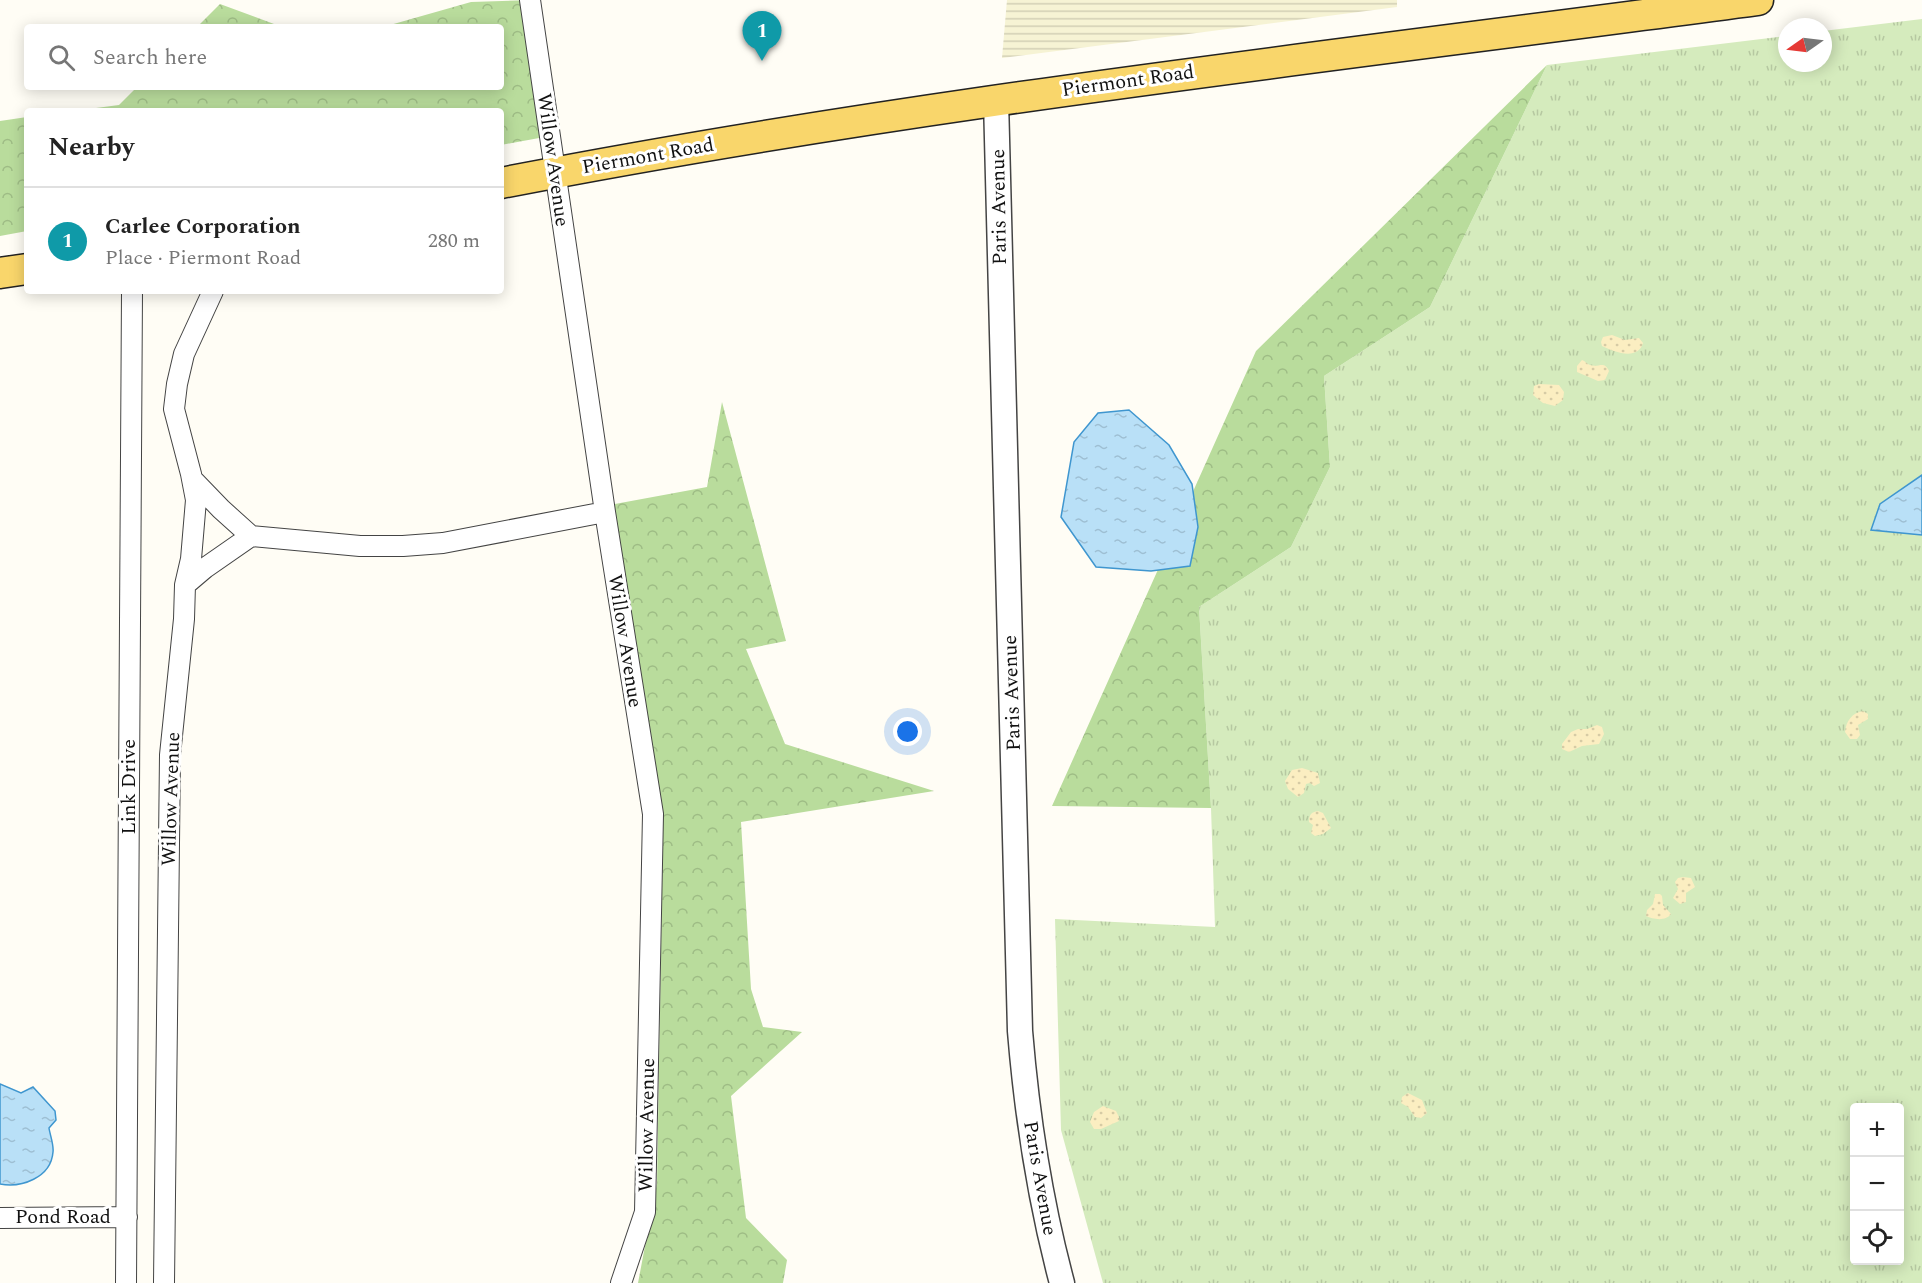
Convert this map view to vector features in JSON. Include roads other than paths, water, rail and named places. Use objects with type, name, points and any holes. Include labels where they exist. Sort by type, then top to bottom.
[{"type":"main road","name":"Piermont Road","points":[[504,182],[690,148],[996,100],[1196,71],[1441,42],[1758,0]]},
{"type":"main road","points":[[0,273],[24,269]]},
{"type":"street","name":"Willow Avenue","points":[[530,0],[605,512],[653,814],[645,1212],[621,1283]]},
{"type":"street","name":"Paris Avenue","points":[[996,100],[1020,1031],[1023,1076],[1043,1207],[1062,1283]]},
{"type":"street","name":"Link Drive","points":[[126,1283],[132,294]]},
{"type":"street","name":"Willow Avenue","points":[[164,1283],[170,777],[185,585],[191,559],[196,500],[174,409],[184,354],[212,294]]},
{"type":"street","points":[[192,479],[220,509],[251,536],[360,546],[443,543],[605,512]]},
{"type":"street","points":[[185,585],[251,536]]},
{"type":"street","name":"Pond Road","points":[[0,1218],[127,1217]]},
{"type":"water","points":[[1129,410],[1169,445],[1192,484],[1198,527],[1190,566],[1151,571],[1096,567],[1061,517],[1074,442],[1098,413]]},
{"type":"water","points":[[1922,475],[1922,535],[1871,530],[1880,504]]},
{"type":"water","points":[[0,1084],[21,1093],[33,1087],[55,1111],[56,1120],[49,1128],[53,1149],[47,1169],[34,1179],[17,1184],[0,1184]]},
{"type":"place","name":"Carlee Corporation","points":[[762,61]]}]
